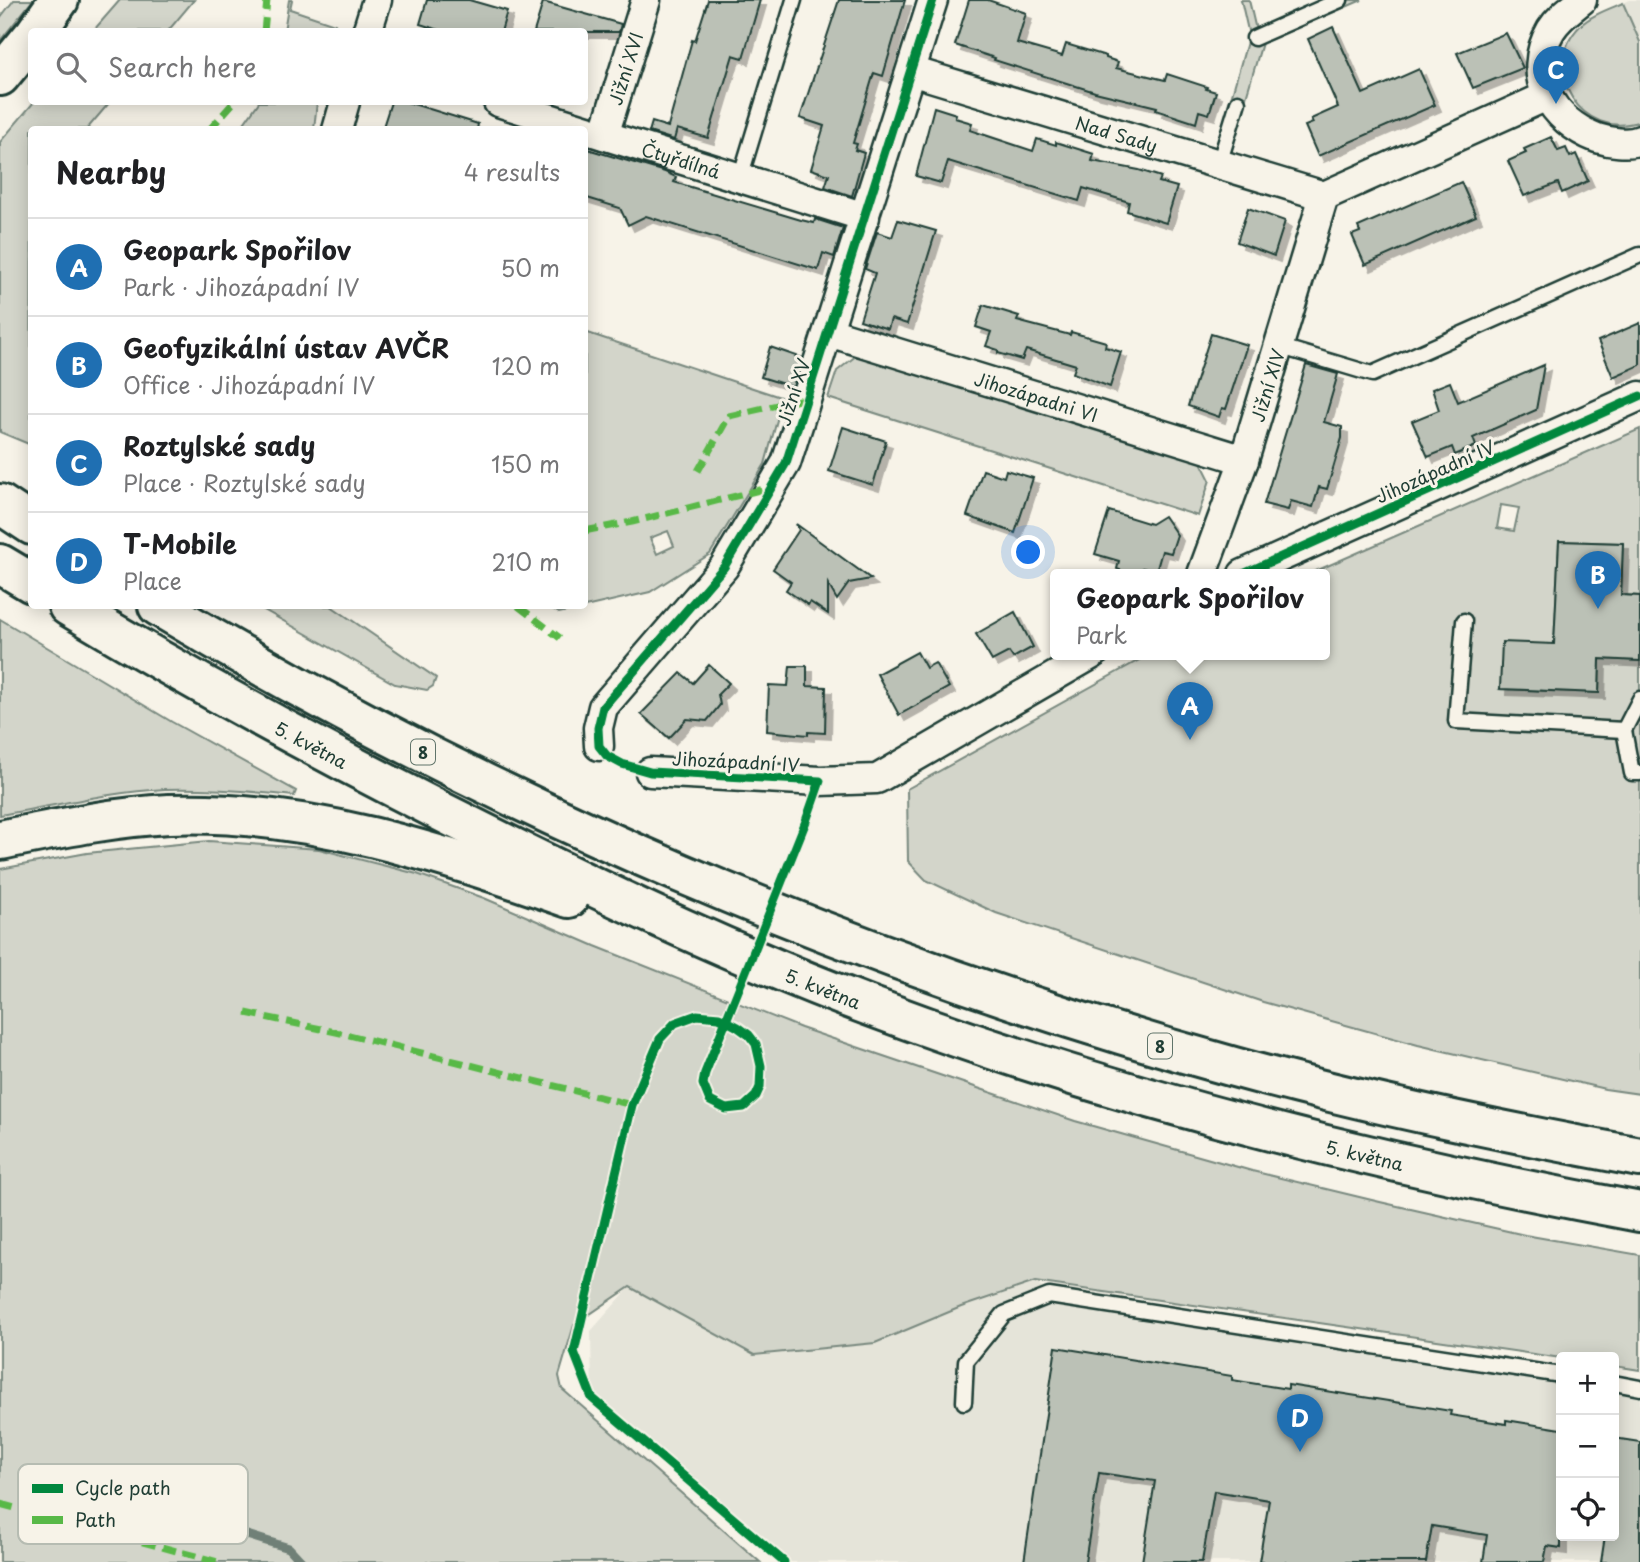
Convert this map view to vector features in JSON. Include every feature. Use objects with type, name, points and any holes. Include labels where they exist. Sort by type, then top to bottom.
[{"type":"highway","points":[[39,28],[60,0]]},
{"type":"highway","points":[[0,76],[28,42]]},
{"type":"highway","points":[[0,504],[28,522]]},
{"type":"highway","points":[[0,564],[28,581]]},
{"type":"highway","name":"5. května","points":[[73,609],[215,692],[355,769],[574,878],[795,978],[953,1036],[1127,1092],[1241,1124],[1444,1174],[1640,1212]]},
{"type":"highway","name":"8","points":[[163,609],[331,704],[548,813],[708,885],[923,969],[1122,1034],[1287,1081],[1472,1125],[1640,1157]]},
{"type":"highway","points":[[0,840],[115,819],[169,814],[264,817],[311,824],[370,836],[461,861],[795,978]]},
{"type":"street","points":[[368,28],[377,0]]},
{"type":"street","name":"Jižní XVI","points":[[604,135],[646,0]]},
{"type":"street","name":"Jižní XV","points":[[599,746],[598,728],[603,707],[724,567],[786,463],[933,0]]},
{"type":"street","points":[[1582,0],[1566,12],[1551,31],[1543,56],[1542,75],[1547,96],[1560,116],[1579,131],[1605,141],[1640,140]]},
{"type":"street","name":"Nad Sady","points":[[911,71],[1324,196]]},
{"type":"street","points":[[1324,196],[1547,96]]},
{"type":"street","points":[[338,126],[344,105]]},
{"type":"street","name":"Čtyřdílná","points":[[508,105],[575,126]]},
{"type":"street","name":"Čtyřdílná","points":[[588,130],[865,217]]},
{"type":"street","name":"Jižní XIV","points":[[1204,569],[1244,460],[1324,196]]},
{"type":"street","name":"Jihozápadni VI","points":[[829,332],[1244,460]]},
{"type":"street","name":"Jihozápadní IV","points":[[1254,569],[1640,396]]},
{"type":"street","name":"Jihozápadní IV","points":[[650,772],[820,781],[877,779],[1083,660]]},
{"type":"lane","points":[[740,178],[794,0]]},
{"type":"lane","points":[[1254,38],[1340,0]]},
{"type":"lane","points":[[1219,164],[1238,103]]},
{"type":"lane","points":[[1279,346],[1372,374],[1640,256]]},
{"type":"lane","points":[[1464,621],[1456,721],[1624,730]]},
{"type":"lane","points":[[1640,699],[1624,730],[1632,773],[1640,773]]},
{"type":"lane","points":[[964,1402],[966,1361],[1004,1314],[1049,1296],[1556,1374]]},
{"type":"lane","points":[[1619,1385],[1640,1388]]},
{"type":"shaded area","points":[[14,0],[33,0],[0,41],[0,18]]},
{"type":"shaded area","points":[[120,0],[194,0],[171,28],[96,28]]},
{"type":"shaded area","points":[[289,0],[292,0],[290,9],[335,24],[333,28],[284,28]]},
{"type":"shaded area","points":[[1241,0],[1249,0],[1256,30],[1327,0],[1362,0],[1262,43],[1231,148],[1218,143],[1249,35]]},
{"type":"shaded area","points":[[1640,0],[1640,42],[1623,3]]},
{"type":"shaded area","points":[[1623,3],[1640,42],[1640,121],[1619,125],[1600,121],[1584,112],[1572,98],[1565,81],[1563,62],[1568,44],[1584,22]]},
{"type":"shaded area","points":[[31,105],[107,105],[90,126],[28,126],[28,444],[0,432],[0,142]]},
{"type":"shaded area","points":[[257,105],[317,105],[314,126],[242,126]]},
{"type":"shaded area","points":[[588,333],[783,398],[765,464],[710,554],[650,592],[588,606]],"holes":[[[668,531],[674,546],[657,554],[650,538]]]},
{"type":"shaded area","points":[[857,355],[1200,460],[1210,480],[1198,516],[828,398],[837,371]]},
{"type":"shaded area","points":[[1640,429],[1640,596],[1625,595],[1621,598],[1623,543],[1559,541],[1554,644],[1500,689],[1599,693],[1600,659],[1640,661],[1640,1094],[1605,1089],[1418,1045],[1263,1002],[996,913],[926,880],[908,861],[907,789],[1139,660],[1330,660],[1330,569],[1320,569]],"holes":[[[1501,505],[1519,508],[1514,531],[1497,528]]]},
{"type":"shaded area","points":[[262,609],[335,609],[436,678],[433,686],[427,690],[395,684]]},
{"type":"shaded area","points":[[553,609],[576,609],[559,613]]},
{"type":"shaded area","points":[[0,619],[172,722],[296,791],[294,796],[230,790],[165,789],[103,796],[0,815]]},
{"type":"shaded area","points":[[209,841],[319,849],[417,874],[484,898],[595,946],[801,1028],[1075,1121],[1252,1171],[1380,1202],[1525,1235],[1640,1255],[1640,1370],[1619,1367],[1619,1352],[1556,1352],[1556,1357],[1035,1282],[961,1307],[875,1343],[754,1355],[630,1287],[574,1325],[559,1376],[562,1389],[760,1562],[0,1562],[0,869],[87,853]]},
{"type":"shaded area","points":[[1035,1281],[1049,1296],[1556,1374],[1556,1541],[1619,1541],[1619,1384],[1640,1388],[1640,1562],[784,1562],[592,1398],[591,1331],[630,1287],[754,1355],[961,1307]]},
{"type":"building","points":[[427,0],[469,0],[507,11],[502,28],[433,28],[420,24]]},
{"type":"building","points":[[708,0],[760,0],[743,58],[733,55],[708,138],[677,129],[674,140],[649,132],[652,122],[668,127],[692,40],[695,41]]},
{"type":"building","points":[[839,0],[905,0],[883,76],[874,73],[853,143],[857,144],[855,150],[864,153],[852,196],[825,187],[829,175],[811,169],[824,126],[800,118]]},
{"type":"building","points":[[969,0],[988,0],[1026,13],[1017,43],[1062,56],[1066,44],[1106,56],[1118,62],[1116,68],[1165,80],[1167,74],[1207,87],[1206,89],[1216,92],[1209,114],[1199,111],[1196,123],[1156,110],[1157,107],[1095,92],[955,45]]},
{"type":"building","points":[[543,2],[621,24],[619,32],[588,32],[588,28],[535,28]]},
{"type":"building","points":[[1333,27],[1363,94],[1419,69],[1435,105],[1318,156],[1305,126],[1313,123],[1311,119],[1338,107],[1308,39]]},
{"type":"building","points":[[1506,33],[1523,68],[1473,88],[1457,53]]},
{"type":"building","points":[[390,105],[417,105],[478,124],[478,126],[383,126]]},
{"type":"building","points":[[934,107],[972,123],[970,130],[1033,151],[1037,139],[1056,145],[1056,142],[1094,154],[1092,161],[1161,177],[1159,182],[1177,187],[1166,223],[1127,211],[1129,202],[1083,188],[1079,201],[948,161],[941,183],[916,176]]},
{"type":"building","points":[[1551,137],[1558,151],[1566,148],[1570,157],[1576,154],[1588,181],[1562,193],[1558,183],[1524,196],[1508,161],[1526,153],[1524,149]]},
{"type":"building","points":[[588,149],[665,172],[676,177],[674,182],[801,220],[814,223],[815,219],[843,228],[834,257],[823,253],[818,270],[646,216],[628,225],[620,208],[588,198]]},
{"type":"building","points":[[1461,182],[1476,216],[1365,265],[1352,235],[1360,232],[1358,227]]},
{"type":"building","points":[[1248,208],[1285,221],[1274,256],[1237,242]]},
{"type":"building","points":[[898,220],[936,231],[907,324],[891,319],[888,329],[860,320],[875,273],[865,269],[877,232],[892,237]]},
{"type":"building","points":[[983,305],[1019,316],[1017,321],[1106,342],[1105,347],[1121,352],[1110,387],[1073,373],[1076,365],[1026,350],[1022,360],[998,353],[998,350],[986,346],[991,332],[976,327]]},
{"type":"building","points":[[1640,323],[1640,365],[1613,377],[1598,341]]},
{"type":"building","points":[[1211,334],[1247,345],[1226,409],[1222,408],[1219,417],[1188,406]]},
{"type":"building","points":[[770,347],[802,358],[793,387],[761,377]]},
{"type":"building","points":[[1306,365],[1338,374],[1324,422],[1342,427],[1342,438],[1327,489],[1319,487],[1313,507],[1291,501],[1288,510],[1264,504]]},
{"type":"building","points":[[1544,365],[1536,410],[1473,438],[1476,446],[1455,455],[1452,447],[1428,457],[1412,421],[1439,410],[1432,389],[1450,382],[1458,402]]},
{"type":"building","points":[[843,427],[886,441],[873,485],[829,471]]},
{"type":"building","points":[[983,470],[1004,477],[1006,470],[1033,478],[1015,533],[967,516]]},
{"type":"building","points":[[1109,511],[1151,524],[1164,516],[1177,535],[1171,553],[1162,551],[1157,569],[1117,569],[1119,561],[1095,554]]},
{"type":"building","points":[[796,524],[871,579],[849,583],[837,600],[828,584],[828,614],[810,602],[808,605],[786,590],[791,582],[773,569],[799,530]]},
{"type":"building","points":[[1559,541],[1623,543],[1621,595],[1640,596],[1640,661],[1600,659],[1599,693],[1500,689],[1502,642],[1554,644]]},
{"type":"building","points":[[1015,612],[1033,647],[1013,658],[1009,652],[992,661],[976,634]]},
{"type":"building","points":[[917,652],[926,668],[935,663],[949,687],[899,715],[877,674]]},
{"type":"building","points":[[709,665],[729,683],[718,694],[720,705],[707,721],[687,719],[669,738],[641,714],[681,673],[693,683]]},
{"type":"building","points":[[790,666],[807,666],[807,686],[826,687],[825,733],[808,732],[808,735],[767,731],[769,685],[788,686]]},
{"type":"building","points":[[1056,1347],[1232,1376],[1232,1380],[1288,1389],[1288,1385],[1451,1411],[1450,1415],[1556,1428],[1556,1541],[1561,1541],[1561,1548],[1547,1546],[1544,1562],[1483,1562],[1487,1535],[1432,1526],[1426,1562],[1259,1562],[1269,1500],[1214,1491],[1202,1562],[1142,1562],[1155,1481],[1099,1473],[1085,1562],[1024,1562]]},
{"type":"building","points":[[1619,1439],[1640,1442],[1640,1562],[1601,1562],[1604,1541],[1619,1541]]},
{"type":"waterway","points":[[248,1535],[289,1548],[302,1562]]},
{"type":"marked path","points":[[264,28],[267,0]]},
{"type":"marked path","points":[[213,126],[231,105]]},
{"type":"marked path","points":[[698,471],[729,416],[808,398]]},
{"type":"marked path","points":[[588,530],[772,487]]},
{"type":"marked path","points":[[522,609],[560,638]]},
{"type":"marked path","points":[[246,1013],[345,1034],[632,1105]]},
{"type":"marked path","points":[[0,1504],[18,1509]]},
{"type":"marked path","points":[[150,1544],[218,1562]]},
{"type":"cycle path","points":[[784,1562],[592,1398],[574,1352],[632,1105],[660,1039],[675,1023],[697,1015],[719,1017],[738,1027],[749,1035],[756,1044],[761,1066],[760,1087],[756,1096],[744,1107],[726,1109],[710,1101],[703,1084],[705,1073],[806,821],[820,781],[650,772],[622,764],[607,756],[599,746],[598,728],[603,707],[724,567],[786,463],[933,0]]},
{"type":"cycle path","points":[[1254,569],[1640,396]]},
{"type":"place","name":"Roztylské sady","points":[[1556,104]]},
{"type":"place","name":"Geofyzikální ústav AVČR","points":[[1598,609]]},
{"type":"place","name":"Geopark Spořilov","points":[[1190,740]]},
{"type":"place","name":"T-Mobile","points":[[1300,1452]]}]
